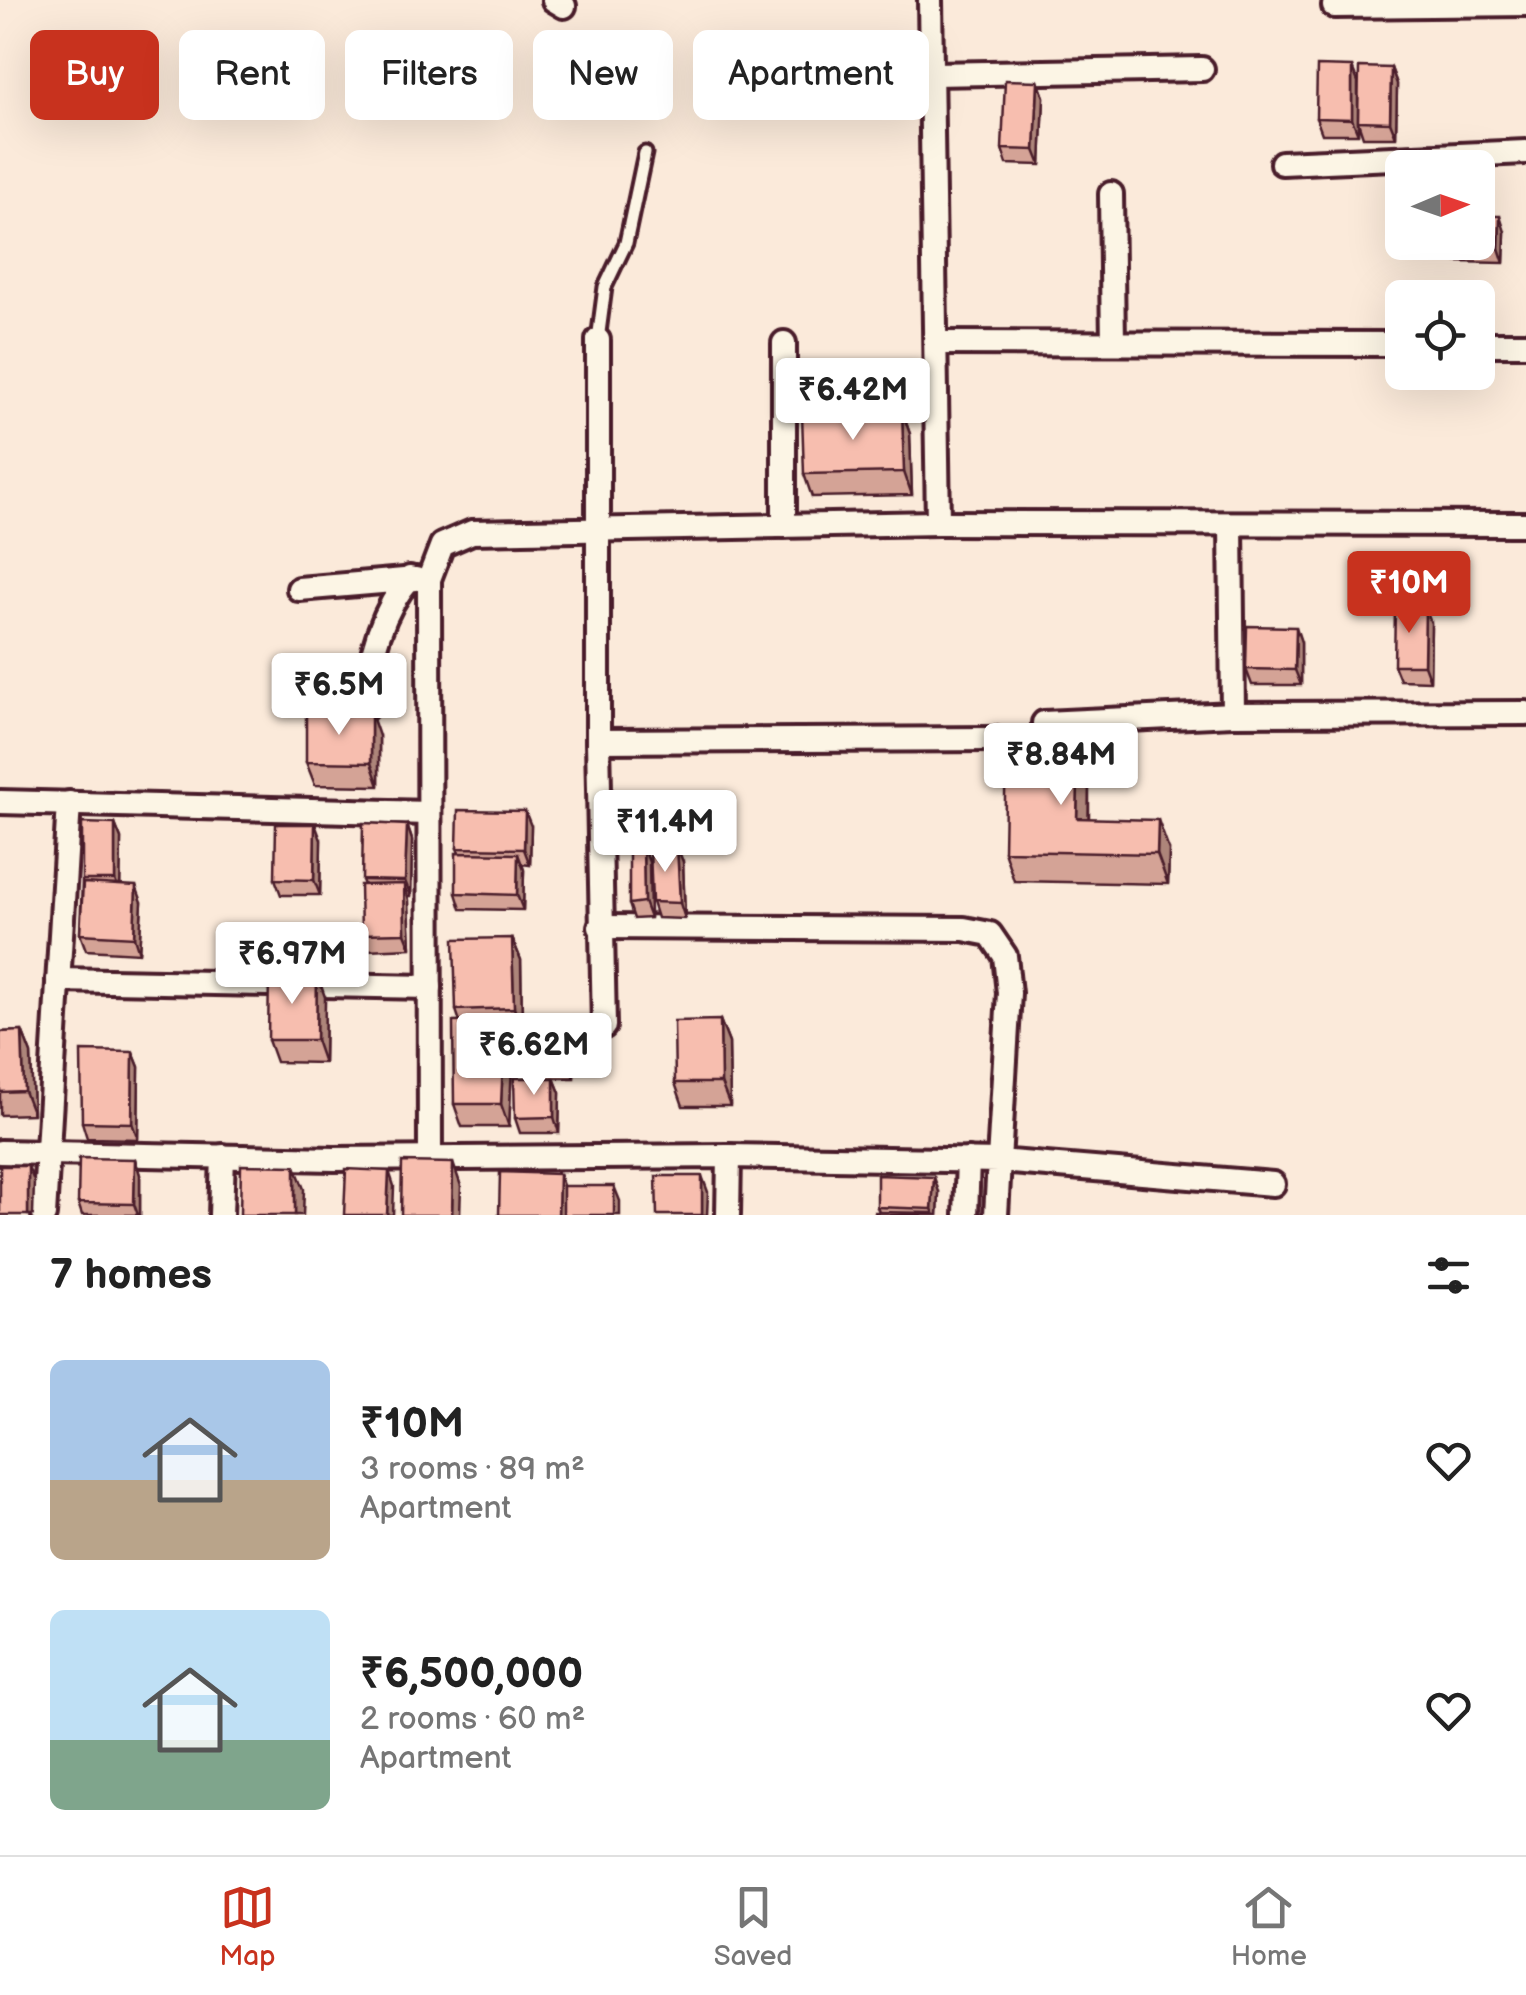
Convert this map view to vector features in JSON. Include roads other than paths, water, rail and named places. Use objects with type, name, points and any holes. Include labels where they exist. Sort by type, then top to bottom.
[{"type":"street","points":[[930,0],[938,523]]},
{"type":"street","points":[[1334,6],[1526,4]]},
{"type":"street","points":[[933,74],[1202,69]]},
{"type":"street","points":[[1282,163],[1526,152]]},
{"type":"street","points":[[1111,194],[1113,343]]},
{"type":"street","points":[[598,340],[596,530],[604,1026]]},
{"type":"street","points":[[784,343],[784,526]]},
{"type":"street","points":[[937,343],[1385,344]]},
{"type":"street","points":[[1495,344],[1526,344]]},
{"type":"street","points":[[365,710],[368,668],[397,593],[420,579],[442,545],[472,532],[938,523],[1526,524]]},
{"type":"street","points":[[1231,524],[1232,714]]},
{"type":"street","points":[[299,588],[420,579]]},
{"type":"street","points":[[420,579],[430,813],[430,1159]]},
{"type":"street","points":[[1044,724],[1232,714],[1526,714]]},
{"type":"street","points":[[598,740],[995,738]]},
{"type":"street","points":[[0,802],[430,813]]},
{"type":"street","points":[[44,1215],[69,804]]},
{"type":"street","points":[[600,928],[964,929],[990,934],[1005,956],[1009,993],[996,1215]]},
{"type":"street","points":[[58,980],[430,987]]},
{"type":"street","points":[[0,1152],[430,1159],[728,1156],[968,1160],[1273,1184]]},
{"type":"street","points":[[221,1215],[223,1156]]},
{"type":"street","points":[[728,1156],[728,1215]]},
{"type":"street","points":[[966,1215],[968,1160]]},
{"type":"lane","points":[[598,340],[606,288],[626,243],[645,153]]}]
